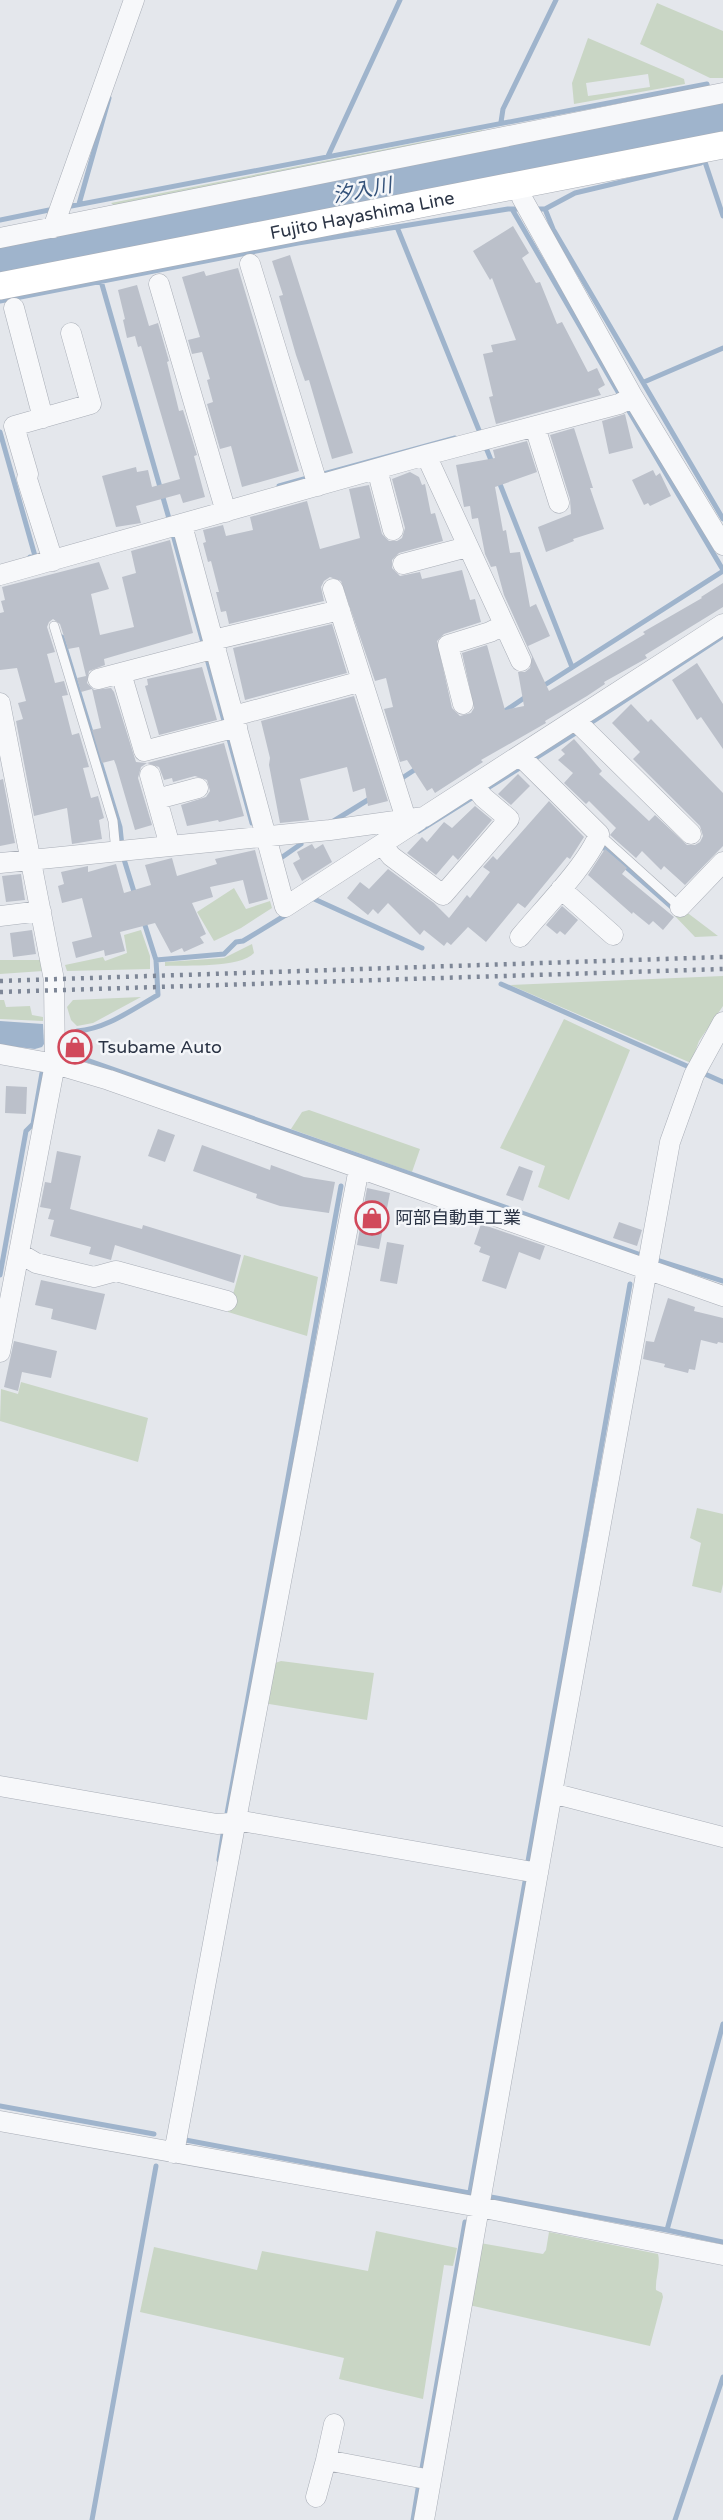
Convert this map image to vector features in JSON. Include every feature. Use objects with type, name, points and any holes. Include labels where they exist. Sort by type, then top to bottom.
[{"type":"main road","name":"Fujito Hayashima Line","points":[[7,297],[525,201],[723,145]]},
{"type":"street","points":[[57,215],[134,0]]},
{"type":"street","points":[[0,238],[57,215],[723,93]]},
{"type":"street","points":[[525,201],[627,400],[723,545]]},
{"type":"street","points":[[250,264],[316,479]]},
{"type":"street","points":[[159,284],[224,505]]},
{"type":"street","points":[[7,297],[43,418]]},
{"type":"street","points":[[46,558],[14,426],[91,404],[71,333]]},
{"type":"street","points":[[0,576],[46,558],[176,526],[224,505],[316,479],[377,469],[627,400]]},
{"type":"street","points":[[535,427],[559,503]]},
{"type":"street","points":[[426,455],[521,661]]},
{"type":"street","points":[[377,469],[393,530]]},
{"type":"street","points":[[176,526],[260,837],[273,863],[285,907],[386,849],[415,818]]},
{"type":"street","points":[[403,564],[467,547]]},
{"type":"street","points":[[333,589],[394,781],[415,818]]},
{"type":"street","points":[[98,679],[340,610]]},
{"type":"street","points":[[0,863],[260,837],[415,818],[478,790],[580,725],[723,624]]},
{"type":"street","points":[[464,704],[448,645],[490,632],[504,625]]},
{"type":"street","points":[[121,673],[144,752],[231,726],[362,681]]},
{"type":"street","points":[[0,703],[54,980],[54,1064],[0,1353]]},
{"type":"street","points":[[580,725],[691,834]]},
{"type":"street","points":[[520,937],[561,889],[597,840],[524,760]]},
{"type":"street","points":[[150,775],[171,846]]},
{"type":"street","points":[[157,799],[198,788]]},
{"type":"street","points":[[386,849],[443,895],[508,819],[478,790]]},
{"type":"street","points":[[680,907],[723,862]]},
{"type":"street","points":[[561,889],[613,935]]},
{"type":"street","points":[[0,916],[40,911]]},
{"type":"street","points":[[424,2520],[480,2199],[530,1872],[552,1793],[670,1142],[696,1070],[723,1022]]},
{"type":"street","points":[[0,1054],[54,1064],[109,1080],[359,1168],[648,1260],[723,1296]]},
{"type":"street","points":[[176,2143],[228,1823],[359,1168]]},
{"type":"street","points":[[19,1253],[36,1263],[94,1277],[116,1271],[227,1301]]},
{"type":"street","points":[[0,1785],[530,1872]]},
{"type":"street","points":[[552,1793],[723,1837]]},
{"type":"street","points":[[0,2121],[176,2143],[480,2199],[723,2255]]},
{"type":"street","points":[[316,2497],[334,2424]]},
{"type":"street","points":[[326,2460],[431,2480]]},
{"type":"lane","points":[[54,626],[120,851]]},
{"type":"lane","points":[[597,840],[680,907]]},
{"type":"green space","points":[[657,3],[723,31],[723,78],[710,78],[640,44]]},
{"type":"green space","points":[[588,38],[684,79],[685,84],[574,104],[572,83]],"holes":[[[648,74],[650,87],[588,96],[586,83]]]},
{"type":"green space","points":[[723,98],[723,110],[130,226],[126,218]]},
{"type":"green space","points":[[482,130],[483,137],[118,209],[111,203]]},
{"type":"green space","points":[[234,888],[246,909],[270,901],[272,908],[241,928],[214,941],[197,912]]},
{"type":"green space","points":[[685,911],[718,936],[695,937],[673,914]]},
{"type":"green space","points":[[141,930],[150,956],[150,969],[67,971],[65,965],[103,957],[105,961],[127,953],[124,935]]},
{"type":"green space","points":[[252,944],[254,953],[238,961],[213,965],[165,966],[165,962],[224,958]]},
{"type":"green space","points":[[0,960],[42,960],[43,971],[0,974]]},
{"type":"green space","points":[[723,976],[723,1006],[699,1041],[691,1063],[510,985]]},
{"type":"green space","points":[[141,997],[93,1023],[77,1026],[71,1020],[67,1007],[73,1000]]},
{"type":"green space","points":[[0,1000],[4,1000],[6,1007],[30,1006],[32,1015],[43,1017],[43,1021],[0,1019]]},
{"type":"green space","points":[[564,1019],[630,1050],[569,1200],[538,1187],[545,1166],[500,1148]]},
{"type":"green space","points":[[309,1110],[420,1149],[412,1172],[291,1129],[302,1112]]},
{"type":"green space","points":[[244,1255],[318,1277],[307,1336],[228,1312]]},
{"type":"green space","points":[[21,1382],[148,1418],[138,1462],[0,1421],[1,1389],[18,1394]]},
{"type":"green space","points":[[697,1508],[723,1514],[721,1593],[692,1586],[701,1543],[690,1538]]},
{"type":"green space","points":[[281,1661],[374,1673],[367,1720],[263,1703],[275,1663]]},
{"type":"green space","points":[[376,2231],[457,2248],[453,2266],[444,2265],[423,2399],[339,2379],[344,2358],[140,2312],[154,2247],[257,2270],[262,2251],[368,2271]]},
{"type":"green space","points":[[549,2232],[658,2254],[656,2290],[662,2293],[663,2297],[650,2346],[469,2305],[480,2243],[543,2254],[546,2250]]},
{"type":"water","points":[[0,1021],[43,1024],[44,1044],[35,1049],[0,1045]]},
{"type":"building","points":[[513,226],[529,253],[522,258],[536,283],[540,282],[557,324],[562,322],[588,372],[597,368],[605,385],[598,389],[601,395],[496,424],[489,397],[493,396],[483,354],[493,352],[491,345],[516,340],[492,278],[490,280],[473,251]]},
{"type":"building","points":[[290,255],[353,453],[332,459],[309,380],[305,381],[279,296],[283,295],[272,261]]},
{"type":"building","points":[[238,268],[299,471],[242,487],[231,446],[220,449],[207,404],[213,402],[207,380],[210,379],[202,352],[192,354],[188,340],[200,337],[182,277],[204,271],[206,276]]},
{"type":"building","points":[[137,285],[149,326],[158,323],[169,361],[167,362],[179,411],[183,410],[197,455],[194,456],[205,497],[183,503],[180,494],[136,506],[141,523],[116,527],[102,476],[136,467],[137,472],[148,470],[152,487],[180,479],[141,346],[138,347],[135,336],[127,338],[123,320],[125,319],[118,290]]},
{"type":"building","points":[[625,414],[633,448],[609,454],[602,421]]},
{"type":"building","points":[[574,428],[604,529],[573,539],[574,541],[546,552],[538,527],[571,514],[570,499],[550,435]]},
{"type":"building","points":[[527,441],[537,472],[495,487],[503,531],[506,530],[510,553],[520,552],[530,607],[536,604],[550,636],[528,646],[549,691],[645,634],[643,632],[702,598],[723,583],[723,607],[645,655],[647,658],[604,682],[605,684],[587,696],[545,721],[546,723],[481,760],[483,762],[435,793],[432,788],[427,791],[407,760],[400,762],[384,709],[393,707],[386,678],[375,681],[341,581],[330,577],[324,581],[321,587],[324,601],[229,624],[226,611],[221,612],[216,592],[219,592],[211,561],[208,562],[203,543],[206,542],[203,530],[223,525],[226,536],[253,530],[250,517],[307,501],[320,549],[360,538],[349,489],[369,485],[382,534],[389,541],[397,541],[402,538],[405,528],[392,479],[410,472],[419,477],[422,485],[425,484],[431,514],[435,513],[443,541],[399,553],[392,560],[392,568],[400,576],[420,572],[422,579],[462,570],[470,600],[475,599],[481,622],[444,634],[437,641],[452,708],[460,716],[471,713],[474,708],[462,653],[487,645],[505,710],[524,706],[518,672],[525,672],[530,668],[532,657],[504,595],[496,566],[491,567],[485,554],[478,518],[472,519],[470,506],[464,507],[456,465],[495,458],[493,450]]},
{"type":"building","points":[[653,470],[656,476],[660,473],[671,496],[650,506],[648,503],[644,505],[632,480]]},
{"type":"building","points":[[170,540],[193,633],[104,659],[105,665],[89,671],[87,683],[94,690],[111,688],[114,692],[136,762],[147,763],[141,767],[138,778],[152,825],[135,830],[114,760],[102,763],[92,730],[101,728],[92,689],[81,692],[77,678],[86,676],[79,647],[68,649],[60,624],[53,619],[47,627],[55,652],[47,654],[55,683],[64,681],[68,695],[62,696],[72,735],[79,733],[89,767],[83,768],[91,798],[98,796],[104,818],[99,820],[102,839],[72,844],[67,808],[34,816],[16,721],[23,719],[18,703],[26,701],[17,668],[0,670],[0,613],[4,612],[1,601],[5,600],[2,587],[99,562],[109,589],[91,594],[100,635],[134,627],[122,577],[136,573],[131,551]]},
{"type":"building","points":[[332,624],[347,673],[245,700],[233,648]]},
{"type":"building","points":[[697,663],[723,704],[723,749],[701,717],[697,720],[672,680]]},
{"type":"building","points":[[202,667],[217,720],[159,735],[145,686],[148,685],[147,679]]},
{"type":"building","points":[[354,696],[388,801],[368,806],[365,788],[353,792],[347,767],[300,779],[309,820],[280,823],[269,765],[270,758],[261,721]]},
{"type":"building","points":[[631,704],[648,722],[651,719],[723,793],[723,846],[685,885],[664,866],[661,870],[642,851],[636,858],[610,835],[616,828],[589,801],[586,804],[564,783],[573,773],[558,760],[565,754],[561,750],[574,739],[602,771],[599,774],[649,821],[655,815],[687,845],[700,842],[703,836],[700,826],[633,759],[640,752],[612,723]]},
{"type":"building","points":[[224,743],[244,816],[187,826],[181,805],[206,797],[210,791],[207,780],[195,776],[173,782],[172,778],[164,780],[159,767],[147,763]]},
{"type":"building","points":[[518,774],[530,786],[511,805],[498,794]]},
{"type":"building","points":[[3,779],[15,843],[0,846],[0,780]]},
{"type":"building","points":[[549,801],[584,837],[570,859],[567,857],[525,908],[518,903],[486,942],[468,927],[451,945],[447,942],[444,946],[424,930],[420,935],[388,903],[378,914],[373,909],[368,915],[347,898],[360,882],[369,889],[388,869],[434,903],[449,918],[467,895],[470,898],[490,872],[483,867],[493,856],[497,860]]},
{"type":"building","points":[[475,806],[492,820],[458,860],[453,855],[436,875],[407,853],[422,837],[427,842],[444,822],[452,828]]},
{"type":"building","points":[[312,844],[315,849],[323,844],[332,862],[302,881],[293,863],[300,859],[297,852]]},
{"type":"building","points":[[605,849],[627,868],[622,874],[674,917],[663,930],[653,921],[649,925],[633,912],[632,914],[588,875]]},
{"type":"building","points":[[255,850],[268,899],[249,904],[243,880],[210,887],[213,897],[192,903],[206,934],[200,937],[204,943],[184,952],[182,948],[171,953],[155,923],[120,932],[125,951],[105,956],[104,950],[76,958],[72,942],[92,937],[82,898],[62,903],[58,886],[64,884],[61,872],[88,866],[88,872],[116,864],[124,893],[151,885],[145,865],[172,858],[177,876],[217,864],[215,859]]},
{"type":"building","points":[[21,874],[25,900],[6,902],[2,876]]},
{"type":"building","points":[[562,906],[578,920],[565,935],[560,931],[557,934],[546,925]]},
{"type":"building","points":[[32,930],[36,954],[13,957],[10,933]]},
{"type":"building","points":[[6,1086],[27,1087],[26,1114],[5,1113]]},
{"type":"building","points":[[158,1129],[175,1135],[165,1162],[148,1156]]},
{"type":"building","points":[[202,1145],[270,1170],[271,1165],[304,1177],[335,1182],[329,1213],[280,1206],[256,1198],[257,1194],[193,1171]]},
{"type":"building","points":[[57,1151],[81,1156],[70,1209],[142,1229],[143,1225],[241,1255],[234,1283],[115,1245],[111,1260],[89,1254],[91,1247],[50,1236],[54,1220],[48,1219],[51,1209],[40,1207],[45,1182],[51,1183]]},
{"type":"building","points":[[519,1166],[533,1171],[523,1201],[506,1195]]},
{"type":"building","name":"阿部自動車工業","points":[[367,1188],[390,1193],[379,1249],[357,1245]]},
{"type":"building","points":[[619,1222],[642,1230],[637,1246],[613,1238]]},
{"type":"building","points":[[481,1224],[545,1246],[540,1260],[519,1252],[506,1289],[482,1281],[490,1256],[479,1252],[481,1247],[474,1244]]},
{"type":"building","points":[[387,1242],[404,1245],[397,1284],[380,1281]]},
{"type":"building","points":[[41,1280],[105,1294],[96,1330],[51,1319],[53,1309],[35,1305]]},
{"type":"building","points":[[668,1298],[695,1307],[694,1311],[723,1318],[723,1343],[718,1342],[717,1344],[701,1340],[695,1370],[689,1369],[688,1373],[643,1359],[646,1341],[654,1342]]},
{"type":"building","points":[[14,1341],[57,1351],[51,1378],[22,1372],[18,1391],[4,1387]]},
{"type":"waterway","points":[[328,156],[400,0]]},
{"type":"waterway","points":[[501,122],[503,109],[556,0]]},
{"type":"waterway","points":[[66,207],[707,84],[708,88]]},
{"type":"waterway","points":[[79,204],[109,98]]},
{"type":"waterway","name":"汐入川","points":[[712,114],[713,121]]},
{"type":"waterway","name":"汐入川","points":[[0,260],[723,119]]},
{"type":"waterway","points":[[705,162],[723,216]]},
{"type":"waterway","points":[[535,209],[545,209],[575,193],[701,163]]},
{"type":"waterway","points":[[0,220],[54,209]]},
{"type":"waterway","points":[[0,301],[298,243],[508,209],[522,209]]},
{"type":"waterway","points":[[512,209],[621,397]]},
{"type":"waterway","points":[[545,209],[553,229],[723,519]]},
{"type":"waterway","points":[[397,227],[493,465]]},
{"type":"waterway","points":[[101,281],[170,522]]},
{"type":"waterway","points":[[644,382],[723,348]]},
{"type":"waterway","points":[[626,406],[723,570]]},
{"type":"waterway","points":[[0,432],[35,556],[30,557]]},
{"type":"waterway","points":[[320,475],[455,438]]},
{"type":"waterway","points":[[279,486],[311,477]]},
{"type":"waterway","points":[[498,479],[572,667]]},
{"type":"waterway","points":[[172,531],[204,646]]},
{"type":"waterway","points":[[540,688],[723,571]]},
{"type":"waterway","points":[[586,726],[723,636]]},
{"type":"waterway","points":[[62,637],[120,827],[122,846]]},
{"type":"waterway","points":[[206,655],[252,823]]},
{"type":"waterway","points":[[502,713],[527,696]]},
{"type":"waterway","points":[[531,761],[579,731]]},
{"type":"waterway","points":[[419,831],[523,766]]},
{"type":"waterway","points":[[399,780],[419,767]]},
{"type":"waterway","points":[[332,822],[371,798]]},
{"type":"waterway","points":[[278,860],[301,844]]},
{"type":"waterway","points":[[600,844],[674,909]]},
{"type":"waterway","points":[[123,856],[135,895]]},
{"type":"waterway","points":[[312,898],[422,948]]},
{"type":"waterway","points":[[77,1031],[109,1022],[158,995],[156,960],[224,954],[236,942],[243,941],[289,913]]},
{"type":"waterway","points":[[143,919],[156,960]]},
{"type":"waterway","points":[[501,984],[723,1082]]},
{"type":"waterway","points":[[66,1057],[84,1059],[644,1256]]},
{"type":"waterway","points":[[0,1275],[26,1131],[33,1124],[42,1073]]},
{"type":"waterway","points":[[226,1819],[341,1186]]},
{"type":"waterway","points":[[653,1259],[723,1281]]},
{"type":"waterway","points":[[527,1867],[630,1284]]},
{"type":"waterway","points":[[219,1860],[224,1828]]},
{"type":"waterway","points":[[470,2192],[526,1876]]},
{"type":"waterway","points":[[723,2024],[667,2230],[723,2242]]},
{"type":"waterway","points":[[0,2106],[154,2134]]},
{"type":"waterway","points":[[180,2139],[667,2230]]},
{"type":"waterway","points":[[92,2520],[156,2166]]},
{"type":"waterway","points":[[421,2474],[465,2222]]},
{"type":"waterway","points":[[675,2520],[723,2377]]},
{"type":"waterway","points":[[413,2520],[419,2483]]},
{"type":"railway","points":[[0,981],[723,957]]},
{"type":"railway","points":[[0,992],[723,969]]},
{"type":"place","name":"Tsubame Auto","points":[[75,1047]]},
{"type":"place","name":"阿部自動車工業","points":[[372,1218]]}]
